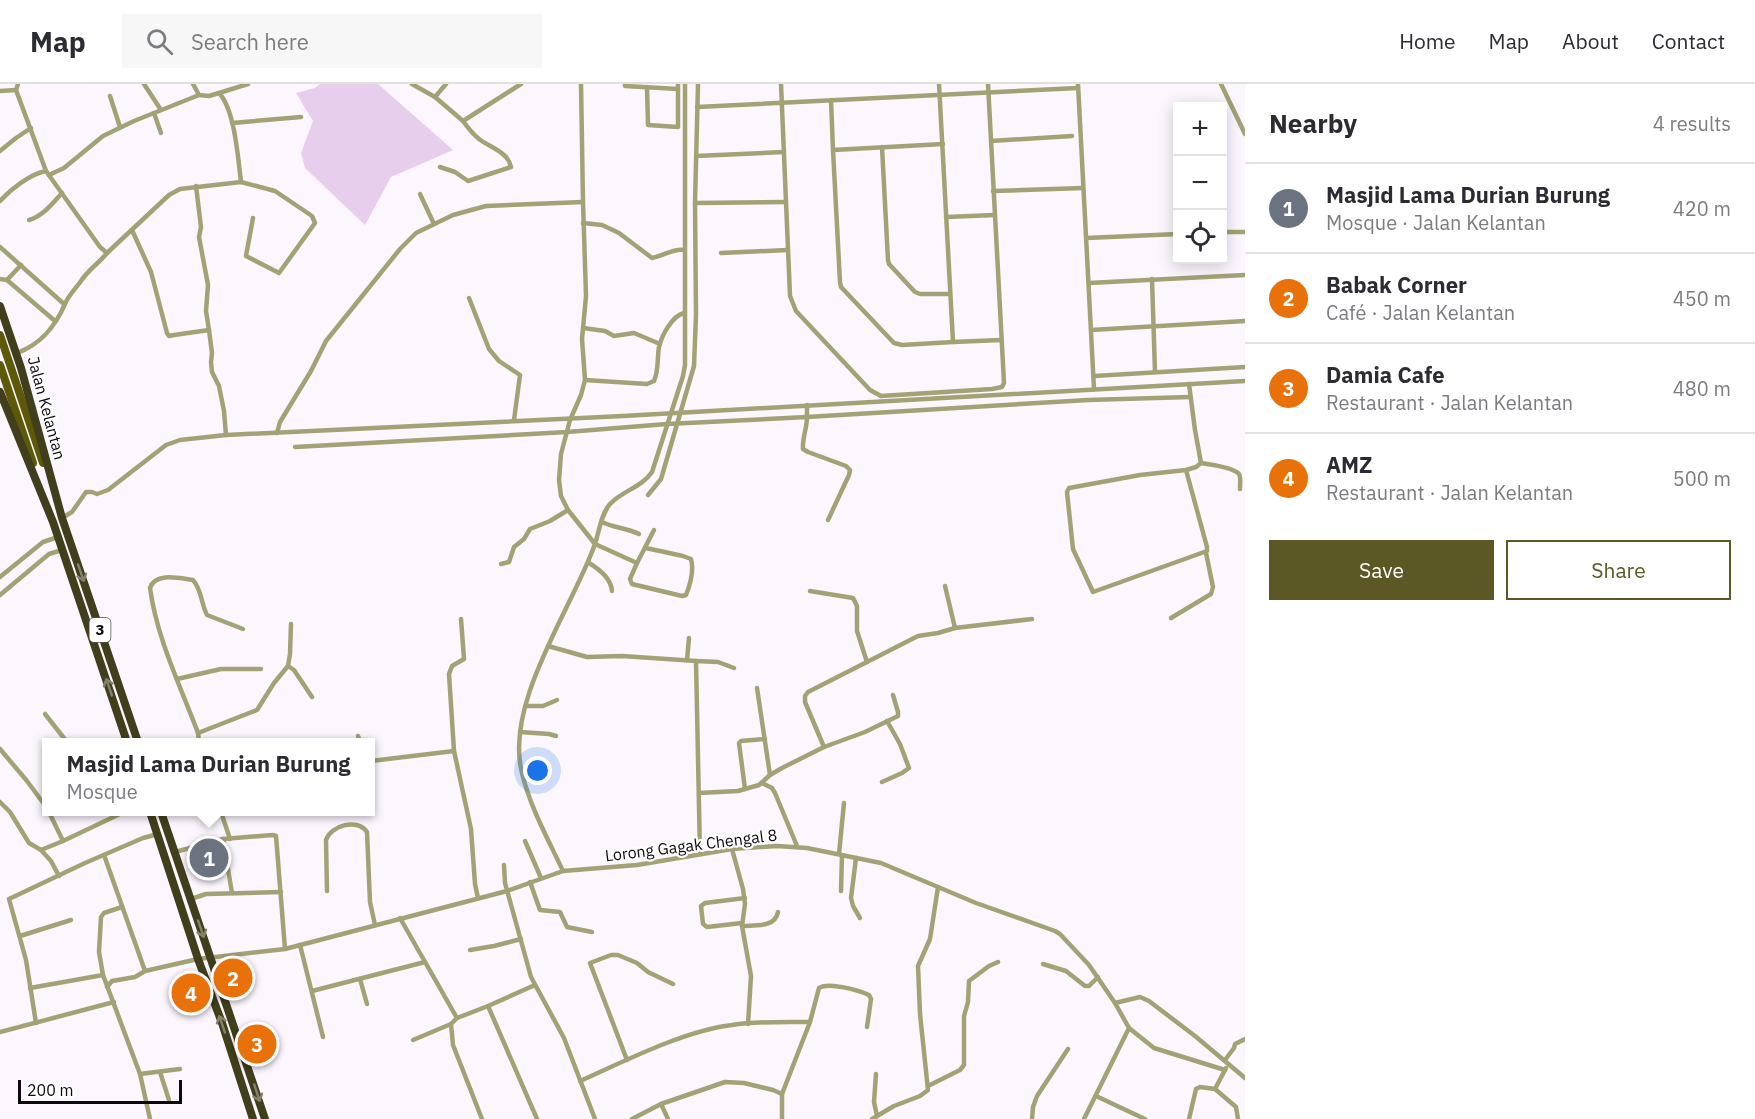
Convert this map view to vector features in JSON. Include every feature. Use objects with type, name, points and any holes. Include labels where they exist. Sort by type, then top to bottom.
[{"type":"highway","name":"Jalan Kelantan","points":[[0,306],[17,353],[62,518],[137,738]]},
{"type":"highway","name":"Jalan Kelantan","points":[[0,392],[58,537],[126,738]]},
{"type":"highway","points":[[151,816],[253,1119]]},
{"type":"highway","points":[[162,816],[265,1119]]},
{"type":"main road","name":"Jalan Kelantan","points":[[0,335],[62,518]]},
{"type":"main road","name":"Jalan Kelantan","points":[[0,365],[52,522]]},
{"type":"street","points":[[18,84],[16,90],[48,173],[100,247],[107,253]]},
{"type":"street","points":[[144,84],[161,110]]},
{"type":"street","points":[[193,84],[199,95]]},
{"type":"street","points":[[0,201],[8,193],[39,173],[64,168],[103,136],[120,127],[199,95],[220,94],[248,84]]},
{"type":"street","points":[[412,84],[435,97],[463,121],[479,139],[500,151],[512,166],[468,181],[455,172],[440,167]]},
{"type":"street","points":[[435,97],[446,84]]},
{"type":"street","points":[[463,121],[521,84]]},
{"type":"street","points":[[581,84],[586,296],[583,328],[585,380],[570,419],[561,454],[559,480],[561,496],[568,510],[596,544],[637,563]]},
{"type":"street","points":[[625,84],[625,86],[647,87],[678,86],[678,127],[650,126],[647,123],[647,87]]},
{"type":"street","points":[[563,871],[532,804],[522,773],[519,759],[520,732],[532,685],[548,646],[589,563],[610,504],[661,479],[685,365],[685,84]]},
{"type":"street","points":[[648,495],[653,481],[654,466],[694,366],[698,84]]},
{"type":"street","points":[[781,84],[790,296],[794,307],[874,393],[881,396],[1245,381]]},
{"type":"street","points":[[939,84],[953,342]]},
{"type":"street","points":[[62,518],[72,512],[86,492],[98,494],[108,490],[166,445],[180,440],[226,435],[807,405],[992,392],[1000,389],[1004,383],[988,84]]},
{"type":"street","points":[[1221,84],[1245,134]]},
{"type":"street","points":[[697,107],[939,96],[1078,86],[1094,388]]},
{"type":"street","points":[[0,91],[16,90]]},
{"type":"street","points":[[220,94],[225,100],[231,123],[241,182]]},
{"type":"street","points":[[110,96],[120,127]]},
{"type":"street","points":[[831,100],[837,250],[841,287],[894,343],[902,345],[1001,340]]},
{"type":"street","points":[[154,113],[161,133]]},
{"type":"street","points":[[231,123],[301,117]]},
{"type":"street","points":[[0,151],[31,128]]},
{"type":"street","points":[[991,141],[1072,136]]},
{"type":"street","points":[[833,150],[943,144]]},
{"type":"street","points":[[882,147],[889,264],[915,292],[949,294]]},
{"type":"street","points":[[696,156],[784,152]]},
{"type":"street","points":[[17,353],[44,338],[83,278],[169,195],[180,189],[241,182],[275,191],[312,216],[315,223],[279,273],[246,256],[253,218]]},
{"type":"street","points":[[196,186],[201,227],[199,237],[208,285],[206,311],[212,353],[212,372],[219,386],[226,435]]},
{"type":"street","points":[[993,191],[1083,188]]},
{"type":"street","points":[[29,220],[36,218],[46,210],[62,193]]},
{"type":"street","points":[[420,194],[434,224]]},
{"type":"street","points":[[277,433],[280,422],[326,341],[406,242],[416,233],[453,214],[486,206],[583,202]]},
{"type":"street","points":[[695,203],[786,202]]},
{"type":"street","points":[[946,217],[995,215]]},
{"type":"street","points":[[583,223],[602,225],[619,233],[652,258],[678,249],[684,250]]},
{"type":"street","points":[[132,230],[152,272],[166,333],[169,336],[209,330]]},
{"type":"street","points":[[1227,232],[1245,231]]},
{"type":"street","points":[[1086,238],[1173,234]]},
{"type":"street","points":[[0,247],[64,304]]},
{"type":"street","points":[[721,253],[787,250]]},
{"type":"street","points":[[7,280],[21,265]]},
{"type":"street","points":[[1089,283],[1245,275]]},
{"type":"street","points":[[0,279],[7,280],[54,321]]},
{"type":"street","points":[[1152,279],[1155,372]]},
{"type":"street","points":[[469,298],[489,349],[499,361],[520,375],[514,420]]},
{"type":"street","points":[[685,306],[695,306]]},
{"type":"street","points":[[585,380],[650,383],[654,381],[657,374],[660,344],[675,318],[684,313]]},
{"type":"street","points":[[1091,330],[1245,321]]},
{"type":"street","points":[[583,328],[605,331],[614,336],[634,333],[660,344]]},
{"type":"street","points":[[1094,376],[1245,367]]},
{"type":"street","points":[[1189,384],[1201,463]]},
{"type":"street","points":[[295,447],[1088,400],[1190,397]]},
{"type":"street","points":[[807,405],[807,426],[802,444],[803,449],[846,466],[850,470],[828,520]]},
{"type":"street","points":[[392,427],[392,441]]},
{"type":"street","points":[[361,428],[361,443]]},
{"type":"street","points":[[1201,463],[1186,470],[1069,488],[1067,492],[1072,544],[1093,592],[1206,553]]},
{"type":"street","points":[[1201,463],[1237,472],[1240,476],[1240,489]]},
{"type":"street","points":[[1171,618],[1211,594],[1213,587],[1206,553],[1208,547],[1186,470]]},
{"type":"street","points":[[501,564],[509,562],[514,547],[524,539],[530,529],[568,510]]},
{"type":"street","points":[[602,522],[611,527],[639,534]]},
{"type":"street","points":[[646,548],[683,555],[691,559],[687,594],[682,596],[632,584],[630,579],[654,530]]},
{"type":"street","points":[[1,574],[43,542],[58,537]]},
{"type":"street","points":[[0,595],[49,554],[62,550]]},
{"type":"street","points":[[589,563],[605,575],[611,583],[612,591]]},
{"type":"street","points":[[199,738],[168,657],[150,588],[154,580],[161,578],[193,580],[199,588],[207,615],[243,629]]},
{"type":"street","points":[[945,586],[955,628]]},
{"type":"street","points":[[810,591],[853,598],[857,606],[857,631],[867,662]]},
{"type":"street","points":[[461,619],[464,659],[452,666],[449,674],[454,751],[471,829],[478,898]]},
{"type":"street","points":[[824,747],[805,702],[806,694],[918,636],[955,628],[1032,620]]},
{"type":"street","points":[[198,733],[257,710],[288,666],[291,624]]},
{"type":"street","points":[[687,660],[689,638]]},
{"type":"street","points":[[548,646],[587,657],[622,656],[718,662],[734,668]]},
{"type":"street","points":[[696,661],[700,854]]},
{"type":"street","points":[[288,666],[294,670],[312,698]]},
{"type":"street","points":[[177,680],[221,669],[261,669]]},
{"type":"street","points":[[757,688],[770,775]]},
{"type":"street","points":[[699,793],[745,789],[762,783],[770,775],[824,747],[887,721],[899,714],[892,695]]},
{"type":"street","points":[[526,706],[543,706],[557,700]]},
{"type":"street","points":[[45,714],[64,738]]},
{"type":"street","points":[[882,782],[909,768],[900,744],[887,721]]},
{"type":"street","points":[[520,732],[556,736]]},
{"type":"street","points":[[745,789],[739,743],[765,739]]},
{"type":"street","points":[[0,749],[42,802]]},
{"type":"street","points":[[375,761],[454,751]]},
{"type":"street","points":[[762,783],[772,788],[775,793],[798,846]]},
{"type":"street","points":[[0,802],[10,812],[29,843],[41,850],[51,861],[59,876]]},
{"type":"street","points":[[841,891],[844,802]]},
{"type":"street","points":[[51,816],[63,842]]},
{"type":"street","points":[[222,816],[230,839]]},
{"type":"street","points":[[41,850],[63,842],[111,817]]},
{"type":"street","points":[[327,891],[326,840],[328,834],[342,825],[365,828],[370,902],[375,925]]},
{"type":"street","points":[[36,1023],[26,960],[9,899],[142,838],[158,834]]},
{"type":"street","points":[[175,852],[223,839],[276,836],[285,949]]},
{"type":"street","points":[[223,839],[232,893]]},
{"type":"street","points":[[525,841],[541,878]]},
{"type":"street","name":"Lorong Gagak Chengal 8","points":[[107,987],[112,981],[135,977],[145,971],[198,959],[285,949],[507,891],[563,871],[637,865],[700,854],[798,846],[887,865],[936,891],[1055,931],[1089,965],[1129,1028]]},
{"type":"street","points":[[734,852],[745,898],[745,917],[742,924],[750,968],[748,1024]]},
{"type":"street","points":[[104,855],[145,971]]},
{"type":"street","points":[[856,858],[852,902],[860,918]]},
{"type":"street","points":[[504,865],[504,880],[528,968],[564,1038],[595,1119]]},
{"type":"street","points":[[530,882],[541,911],[558,911],[567,927],[592,932]]},
{"type":"street","points":[[876,1074],[875,1118],[928,1090],[920,1014],[918,966],[930,939],[936,891]]},
{"type":"street","points":[[191,899],[206,894],[281,892]]},
{"type":"street","points":[[745,898],[705,903],[701,906],[703,924],[707,927],[770,923],[776,919],[778,912]]},
{"type":"street","points":[[122,907],[104,913],[101,917],[99,952],[107,987],[140,1074],[150,1119]]},
{"type":"street","points":[[400,918],[457,1018]]},
{"type":"street","points":[[20,936],[71,920]]},
{"type":"street","points":[[470,950],[521,939]]},
{"type":"street","points":[[300,945],[323,1037]]},
{"type":"street","points":[[627,1060],[590,963],[611,955],[618,955],[673,984]]},
{"type":"street","points":[[312,991],[425,962]]},
{"type":"street","points":[[928,1086],[960,1070],[964,1065],[964,1016],[968,1002],[969,981],[998,962]]},
{"type":"street","points":[[1043,963],[1066,971],[1084,986],[1089,986],[1098,977]]},
{"type":"street","points":[[30,988],[103,975]]},
{"type":"street","points":[[360,979],[367,1004]]},
{"type":"street","points":[[413,1040],[451,1024],[457,1018],[536,985]]},
{"type":"street","points":[[782,1119],[782,1094],[810,1022],[817,990],[827,985],[869,995],[871,999],[867,1027]]},
{"type":"street","points":[[1115,1003],[1135,998],[1143,999],[1245,1078]]},
{"type":"street","points":[[0,1032],[114,1002]]},
{"type":"street","points":[[488,1006],[537,1119]]},
{"type":"street","points":[[580,1081],[698,1033],[731,1025],[810,1022]]},
{"type":"street","points":[[451,1024],[453,1045],[483,1119]]},
{"type":"street","points":[[1084,1119],[1129,1028],[1154,1048],[1225,1070]]},
{"type":"street","points":[[1215,1089],[1235,1044],[1245,1039]]},
{"type":"street","points":[[1032,1119],[1037,1096],[1068,1049]]},
{"type":"street","points":[[140,1074],[180,1069]]},
{"type":"street","points":[[160,1072],[169,1100]]},
{"type":"street","points":[[632,1119],[660,1104],[725,1082],[744,1083],[782,1094]]},
{"type":"street","points":[[1189,1119],[1196,1089],[1200,1087],[1215,1089],[1236,1107],[1238,1119]]},
{"type":"street","points":[[1096,1096],[1145,1119]]},
{"type":"street","points":[[660,1104],[668,1119]]},
{"type":"shaded area","points":[[320,84],[378,84],[453,150],[391,177],[365,225],[305,168],[301,153],[313,121],[296,93],[315,88]]},
{"type":"place","name":"Masjid Lama Durian Burung","points":[[209,858]]},
{"type":"place","name":"Babak Corner","points":[[233,978]]},
{"type":"place","name":"AMZ","points":[[191,993]]},
{"type":"place","name":"Damia Cafe","points":[[257,1044]]}]
